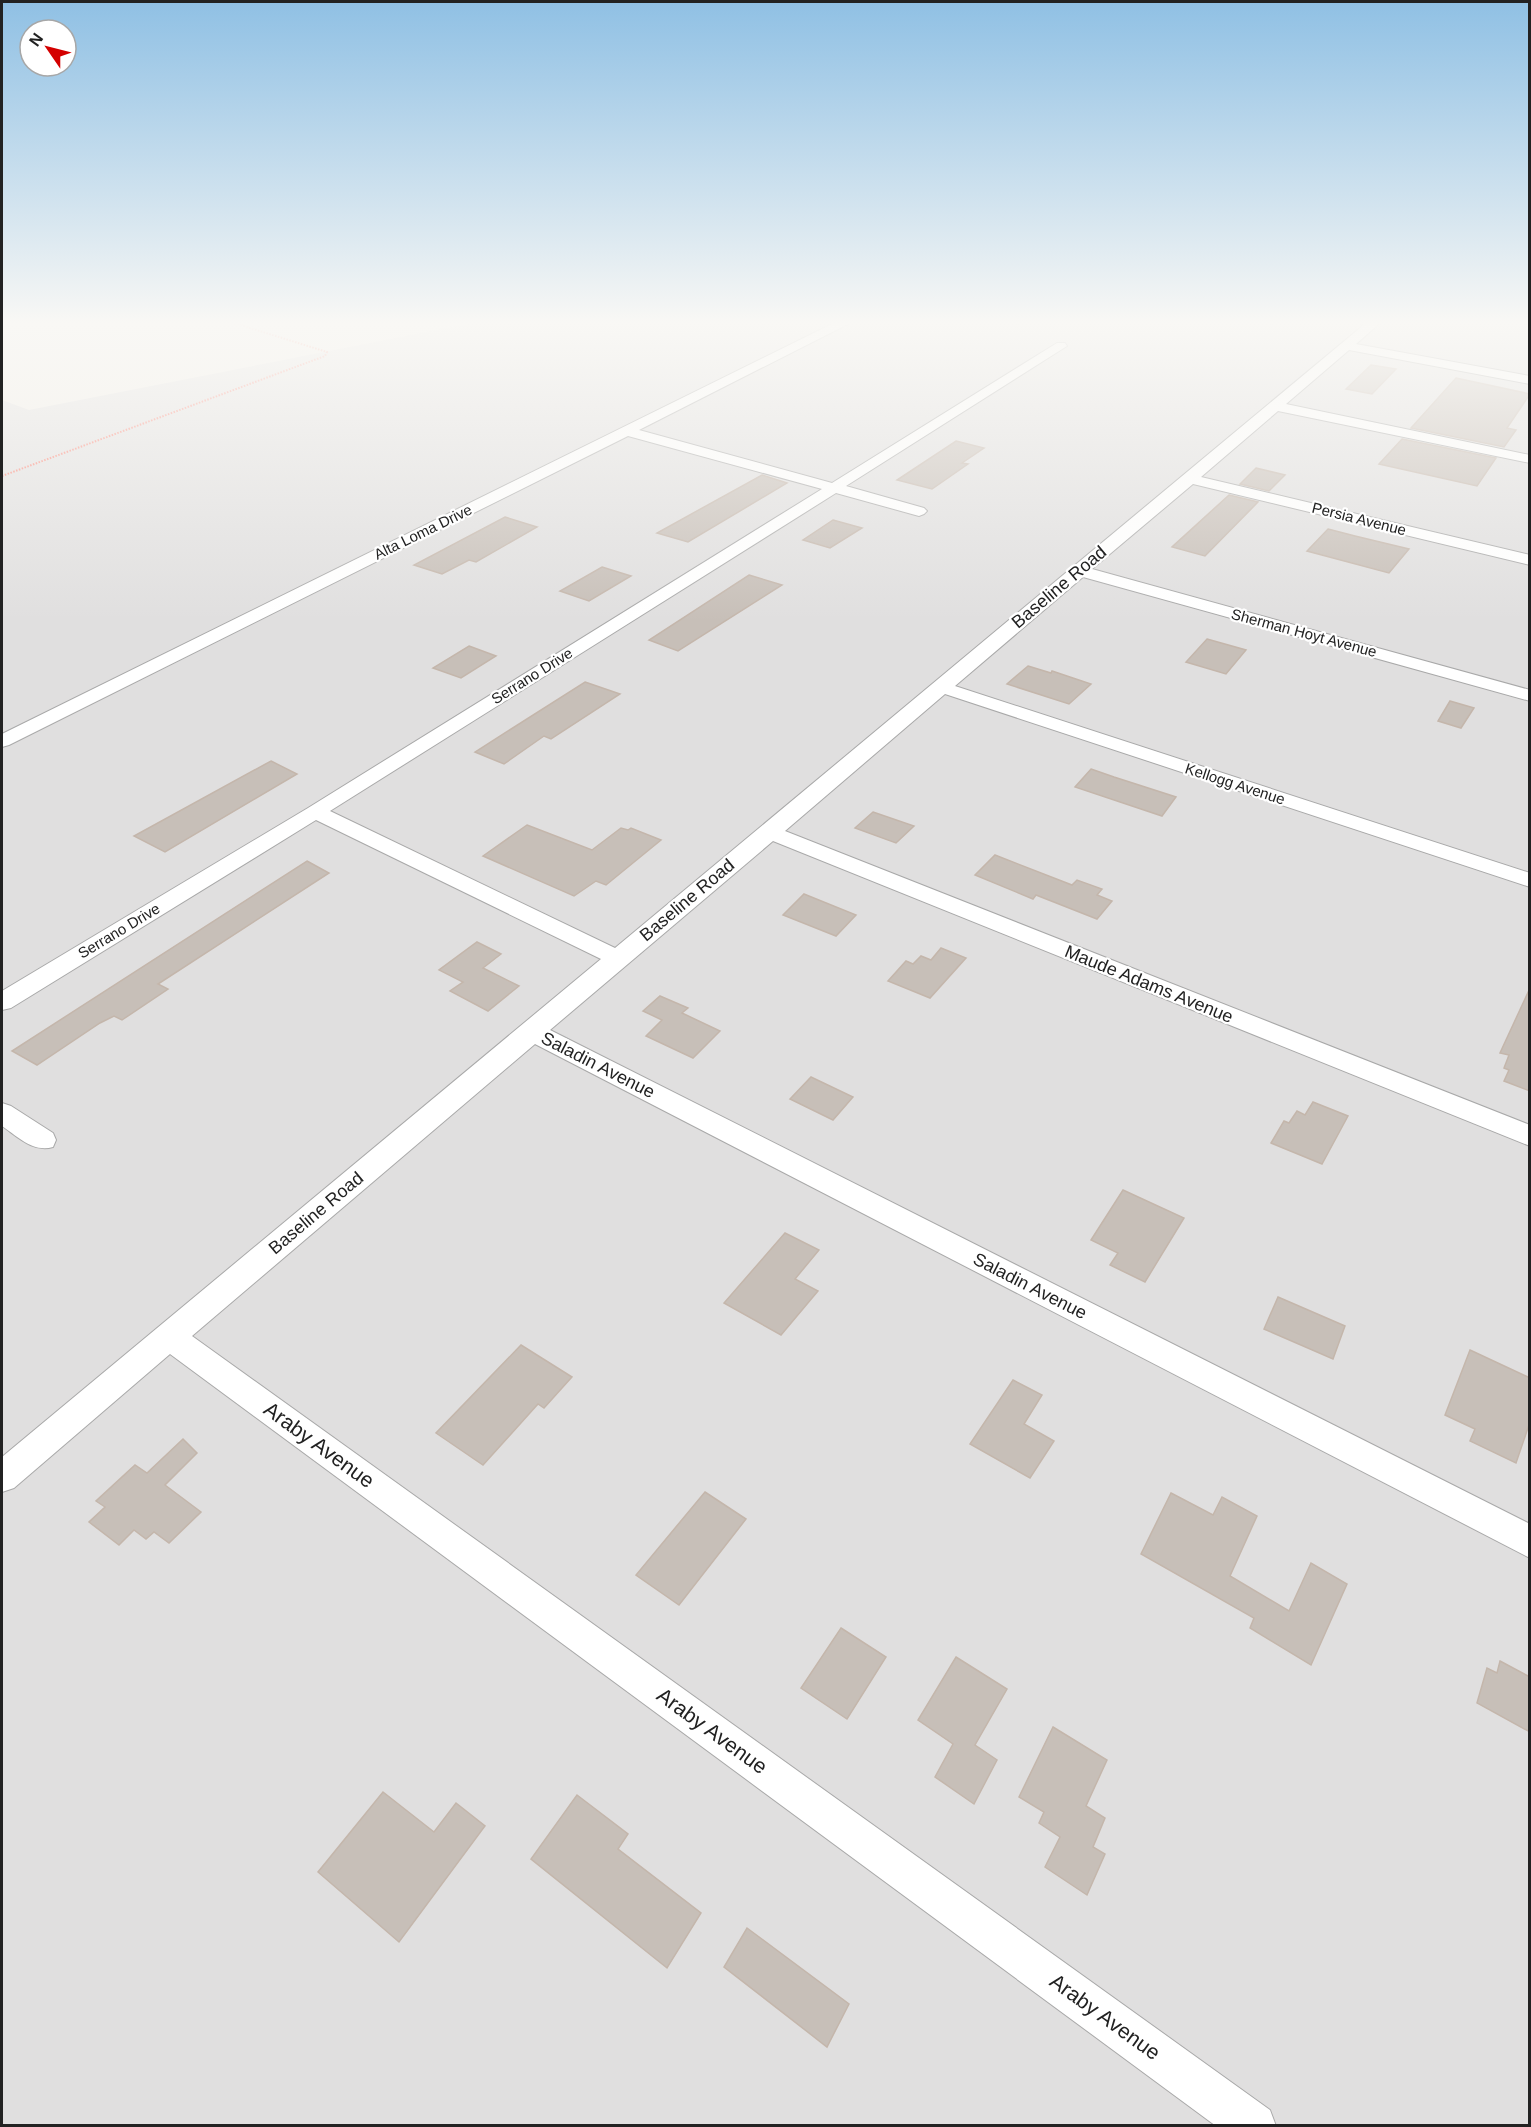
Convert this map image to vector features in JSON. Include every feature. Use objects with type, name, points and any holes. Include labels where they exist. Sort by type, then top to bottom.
[{"type":"street","name":"Alta Loma Drive","points":[[2,741],[645,422]]},
{"type":"street","name":"Serrano Drive","points":[[2,1002],[315,812],[939,422]]},
{"type":"street","name":"Baseline Road","points":[[2,1478],[1255,422]]},
{"type":"street","points":[[1353,422],[1530,459]]},
{"type":"street","points":[[627,431],[920,511]]},
{"type":"street","name":"Persia Avenue","points":[[1188,478],[1530,561]]},
{"type":"street","name":"Sherman Hoyt Avenue","points":[[1079,571],[1530,696]]},
{"type":"street","name":"Kellogg Avenue","points":[[941,687],[1530,880]]},
{"type":"street","points":[[315,812],[617,958]]},
{"type":"street","name":"Maude Adams Avenue","points":[[769,832],[1530,1136]]},
{"type":"street","name":"Saladin Avenue","points":[[531,1031],[1530,1542]]},
{"type":"street","points":[[2,1113],[43,1140]]},
{"type":"street","name":"Araby Avenue","points":[[170,1337],[1254,2126]]},
{"type":"path","points":[[2,476],[147,422]]},
{"type":"shaded area","points":[[2,422],[1529,422],[1529,2125],[2,2126]]},
{"type":"building","points":[[1416,422],[1511,422],[1507,428],[1516,430],[1504,447],[1411,428]]},
{"type":"building","points":[[1402,439],[1496,458],[1477,486],[1379,464]]},
{"type":"building","points":[[956,441],[984,448],[962,463],[968,464],[932,489],[897,480]]},
{"type":"building","points":[[1256,468],[1285,475],[1269,491],[1240,484]]},
{"type":"building","points":[[762,475],[787,483],[688,542],[657,533]]},
{"type":"building","points":[[1229,495],[1258,502],[1205,556],[1172,547]]},
{"type":"building","points":[[505,517],[537,527],[476,562],[469,560],[442,574],[414,565]]},
{"type":"building","points":[[833,520],[862,528],[830,548],[803,540]]},
{"type":"building","points":[[1328,529],[1409,549],[1389,573],[1307,551]]},
{"type":"building","points":[[602,567],[631,576],[589,601],[560,591]]},
{"type":"building","points":[[749,575],[782,585],[678,651],[649,640]]},
{"type":"building","points":[[1207,639],[1246,650],[1226,674],[1186,662]]},
{"type":"building","points":[[469,646],[496,656],[461,678],[433,668]]},
{"type":"building","points":[[1028,666],[1091,684],[1069,704],[1007,684]]},
{"type":"building","points":[[585,682],[620,694],[551,739],[544,736],[504,764],[475,752]]},
{"type":"building","points":[[1450,701],[1474,708],[1461,728],[1438,721]]},
{"type":"building","points":[[271,761],[297,774],[165,852],[134,836]]},
{"type":"building","points":[[1091,769],[1176,797],[1162,816],[1075,787]]},
{"type":"building","points":[[873,812],[914,826],[896,843],[855,828]]},
{"type":"building","points":[[527,825],[592,850],[621,828],[628,830],[631,828],[661,840],[606,885],[596,881],[574,896],[483,856]]},
{"type":"building","points":[[995,855],[1072,885],[1077,880],[1102,889],[1097,895],[1112,901],[1097,919],[1036,895],[1033,899],[975,875]]},
{"type":"building","points":[[307,861],[329,873],[158,984],[168,989],[122,1020],[114,1016],[100,1023],[37,1065],[12,1051]]},
{"type":"building","points":[[804,894],[856,915],[836,936],[783,915]]},
{"type":"building","points":[[477,942],[501,954],[483,968],[519,986],[488,1011],[450,991],[463,982],[439,970]]},
{"type":"building","points":[[941,948],[966,958],[930,998],[888,981],[906,961],[913,964],[921,956],[931,960]]},
{"type":"building","points":[[1530,988],[1530,1091],[1504,1081],[1509,1070],[1504,1068],[1509,1055],[1500,1053]]},
{"type":"building","points":[[660,996],[688,1008],[682,1013],[720,1031],[693,1058],[646,1036],[662,1020],[643,1011]]},
{"type":"building","points":[[811,1077],[853,1097],[833,1120],[790,1099]]},
{"type":"building","points":[[1313,1102],[1348,1116],[1322,1164],[1271,1143],[1284,1121],[1289,1123],[1297,1111],[1305,1115]]},
{"type":"building","points":[[1123,1190],[1184,1218],[1145,1282],[1110,1265],[1118,1253],[1091,1240]]},
{"type":"building","points":[[785,1233],[819,1250],[795,1279],[818,1291],[781,1335],[724,1303]]},
{"type":"building","points":[[1278,1297],[1345,1326],[1333,1359],[1264,1329]]},
{"type":"building","points":[[521,1345],[572,1377],[544,1408],[538,1404],[483,1465],[436,1433]]},
{"type":"building","points":[[1470,1350],[1530,1378],[1530,1422],[1516,1463],[1470,1441],[1475,1429],[1445,1415]]},
{"type":"building","points":[[1013,1380],[1042,1395],[1024,1424],[1054,1441],[1030,1478],[970,1444]]},
{"type":"building","points":[[183,1439],[197,1453],[165,1485],[201,1512],[169,1543],[154,1532],[146,1539],[134,1530],[119,1545],[89,1522],[105,1507],[96,1501],[135,1465],[147,1473]]},
{"type":"building","points":[[705,1492],[746,1519],[679,1605],[636,1575]]},
{"type":"building","points":[[1171,1493],[1213,1515],[1222,1497],[1257,1516],[1230,1576],[1289,1611],[1311,1563],[1347,1584],[1311,1665],[1250,1628],[1254,1618],[1141,1554]]},
{"type":"building","points":[[841,1628],[886,1657],[847,1719],[801,1688]]},
{"type":"building","points":[[956,1657],[1007,1689],[975,1745],[997,1760],[974,1804],[935,1777],[953,1744],[918,1720]]},
{"type":"building","points":[[1500,1661],[1530,1677],[1530,1732],[1477,1703],[1487,1668],[1497,1673]]},
{"type":"building","points":[[1053,1727],[1107,1760],[1086,1806],[1105,1818],[1093,1847],[1105,1854],[1087,1895],[1045,1867],[1060,1837],[1039,1823],[1044,1812],[1019,1797]]},
{"type":"building","points":[[383,1792],[434,1832],[456,1803],[485,1826],[399,1942],[318,1872]]},
{"type":"building","points":[[577,1795],[628,1834],[618,1849],[701,1913],[667,1968],[531,1859]]},
{"type":"building","points":[[747,1928],[849,2004],[827,2047],[724,1967]]}]
